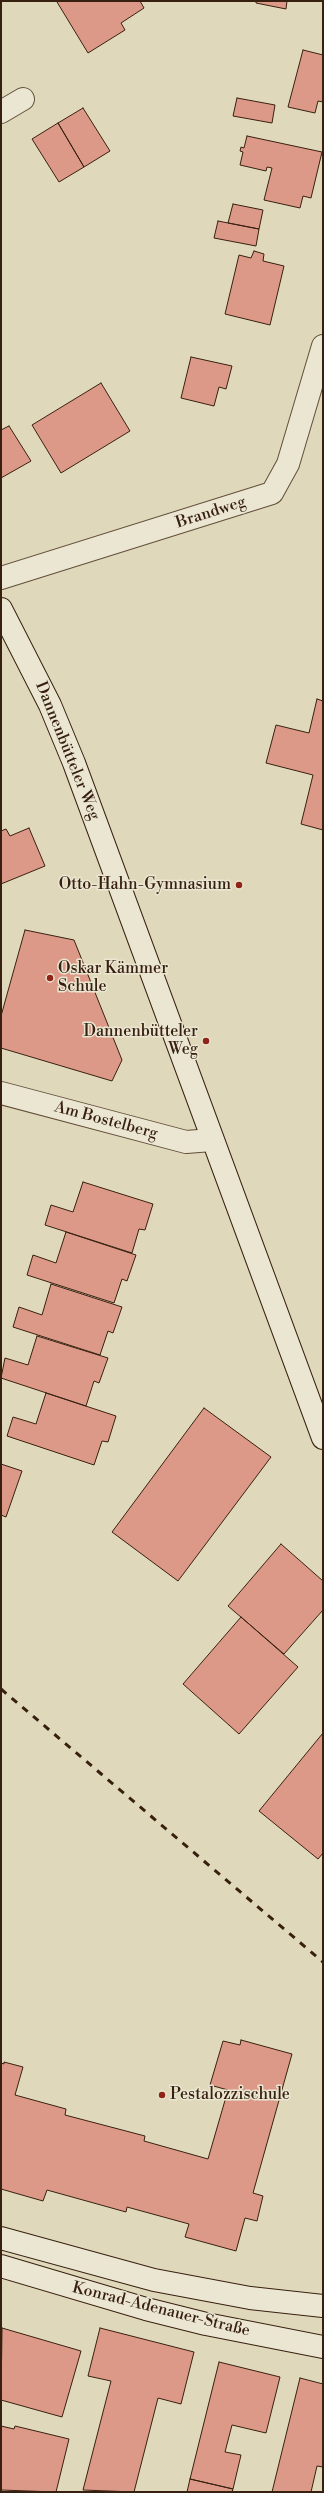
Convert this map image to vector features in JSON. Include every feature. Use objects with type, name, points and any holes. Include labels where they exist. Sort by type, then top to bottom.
[{"type":"street","points":[[1,112],[23,99]]},
{"type":"street","name":"Brandweg","points":[[1,578],[272,493],[288,464],[323,346]]},
{"type":"street","name":"Dannenbütteler Weg","points":[[1,609],[50,705],[74,763],[323,1438]]},
{"type":"street","name":"Am Bostelberg","points":[[1,1093],[186,1142],[212,1140]]},
{"type":"street","name":"Konrad-Adenauer-Straße","points":[[1,2238],[154,2280],[250,2298],[323,2306]]},
{"type":"street","name":"Konrad-Adenauer-Straße","points":[[1,2266],[168,2315],[323,2346]]},
{"type":"building","points":[[140,1],[144,8],[121,23],[125,30],[88,53],[57,2]]},
{"type":"building","points":[[256,1],[287,1],[286,9],[256,3]]},
{"type":"building","points":[[303,50],[323,55],[323,102],[318,101],[315,113],[288,107]]},
{"type":"building","points":[[237,98],[275,105],[272,123],[233,116]]},
{"type":"building","points":[[83,108],[110,151],[84,167],[58,123]]},
{"type":"building","points":[[58,123],[84,167],[59,182],[32,139]]},
{"type":"building","points":[[247,136],[322,152],[311,198],[303,196],[300,208],[264,200],[272,168],[267,167],[266,171],[240,165],[243,152],[240,151],[241,147],[244,148]]},
{"type":"building","points":[[233,204],[263,210],[259,229],[228,223]]},
{"type":"building","points":[[218,221],[259,229],[256,246],[214,238]]},
{"type":"building","points":[[254,251],[264,254],[263,261],[284,266],[270,325],[225,314],[239,255],[251,258]]},
{"type":"building","points":[[191,357],[232,366],[226,389],[219,387],[214,406],[181,398]]},
{"type":"building","points":[[101,383],[130,431],[61,473],[32,425]]},
{"type":"building","points":[[9,426],[31,461],[1,478],[1,430]]},
{"type":"building","points":[[317,699],[323,701],[323,830],[301,824],[313,775],[266,763],[276,725],[309,733]]},
{"type":"building","points":[[29,828],[45,866],[1,884],[1,831],[6,829],[10,836]]},
{"type":"building","name":"Oskar Kämmer Schule","points":[[25,930],[74,940],[122,1060],[112,1081],[1,1048],[1,1016]]},
{"type":"building","points":[[83,1182],[153,1204],[145,1230],[139,1229],[132,1253],[45,1225],[51,1205],[73,1212]]},
{"type":"building","points":[[66,1232],[136,1255],[127,1281],[122,1279],[114,1303],[27,1275],[33,1255],[56,1263]]},
{"type":"building","points":[[51,1284],[122,1307],[113,1333],[108,1331],[100,1355],[13,1327],[19,1307],[42,1315]]},
{"type":"building","points":[[37,1336],[108,1358],[99,1383],[94,1381],[86,1406],[1,1378],[5,1358],[28,1365]]},
{"type":"building","points":[[46,1393],[116,1416],[108,1442],[102,1441],[94,1465],[7,1436],[13,1417],[36,1424]]},
{"type":"building","points":[[204,1408],[271,1457],[178,1581],[112,1532]]},
{"type":"building","points":[[1,1464],[22,1471],[6,1517],[1,1515]]},
{"type":"building","points":[[281,1544],[323,1581],[323,1610],[284,1654],[228,1606]]},
{"type":"building","points":[[241,1617],[298,1667],[239,1734],[183,1684]]},
{"type":"building","points":[[323,1733],[323,1853],[318,1859],[259,1811]]},
{"type":"building","points":[[241,2040],[292,2054],[253,2193],[263,2196],[257,2221],[245,2218],[236,2251],[185,2237],[189,2224],[127,2207],[126,2212],[47,2190],[43,2201],[1,2189],[1,2063],[4,2064],[4,2062],[23,2067],[15,2095],[66,2109],[65,2115],[145,2136],[144,2141],[208,2159],[228,2090],[210,2085],[223,2041],[240,2045]]},
{"type":"building","points":[[2,2328],[81,2351],[62,2417],[1,2400]]},
{"type":"building","points":[[100,2328],[194,2352],[181,2404],[158,2398],[134,2492],[83,2490],[111,2381],[88,2376]]},
{"type":"building","points":[[219,2362],[280,2377],[266,2433],[232,2425],[225,2452],[241,2455],[233,2489],[190,2479]]},
{"type":"building","points":[[300,2378],[323,2384],[323,2467],[317,2466],[311,2492],[272,2492]]},
{"type":"building","points":[[1,2426],[14,2429],[15,2426],[69,2439],[56,2492],[1,2490]]},
{"type":"building","points":[[190,2479],[233,2489],[232,2492],[187,2492]]},
{"type":"railway","points":[[1,1689],[323,1962]]},
{"type":"place","name":"Otto-Hahn-Gymnasium","points":[[239,885]]},
{"type":"place","name":"Oskar Kämmer Schule","points":[[50,978]]},
{"type":"place","name":"Dannenbütteler Weg","points":[[206,1041]]},
{"type":"place","name":"Pestalozzischule","points":[[162,2095]]}]
